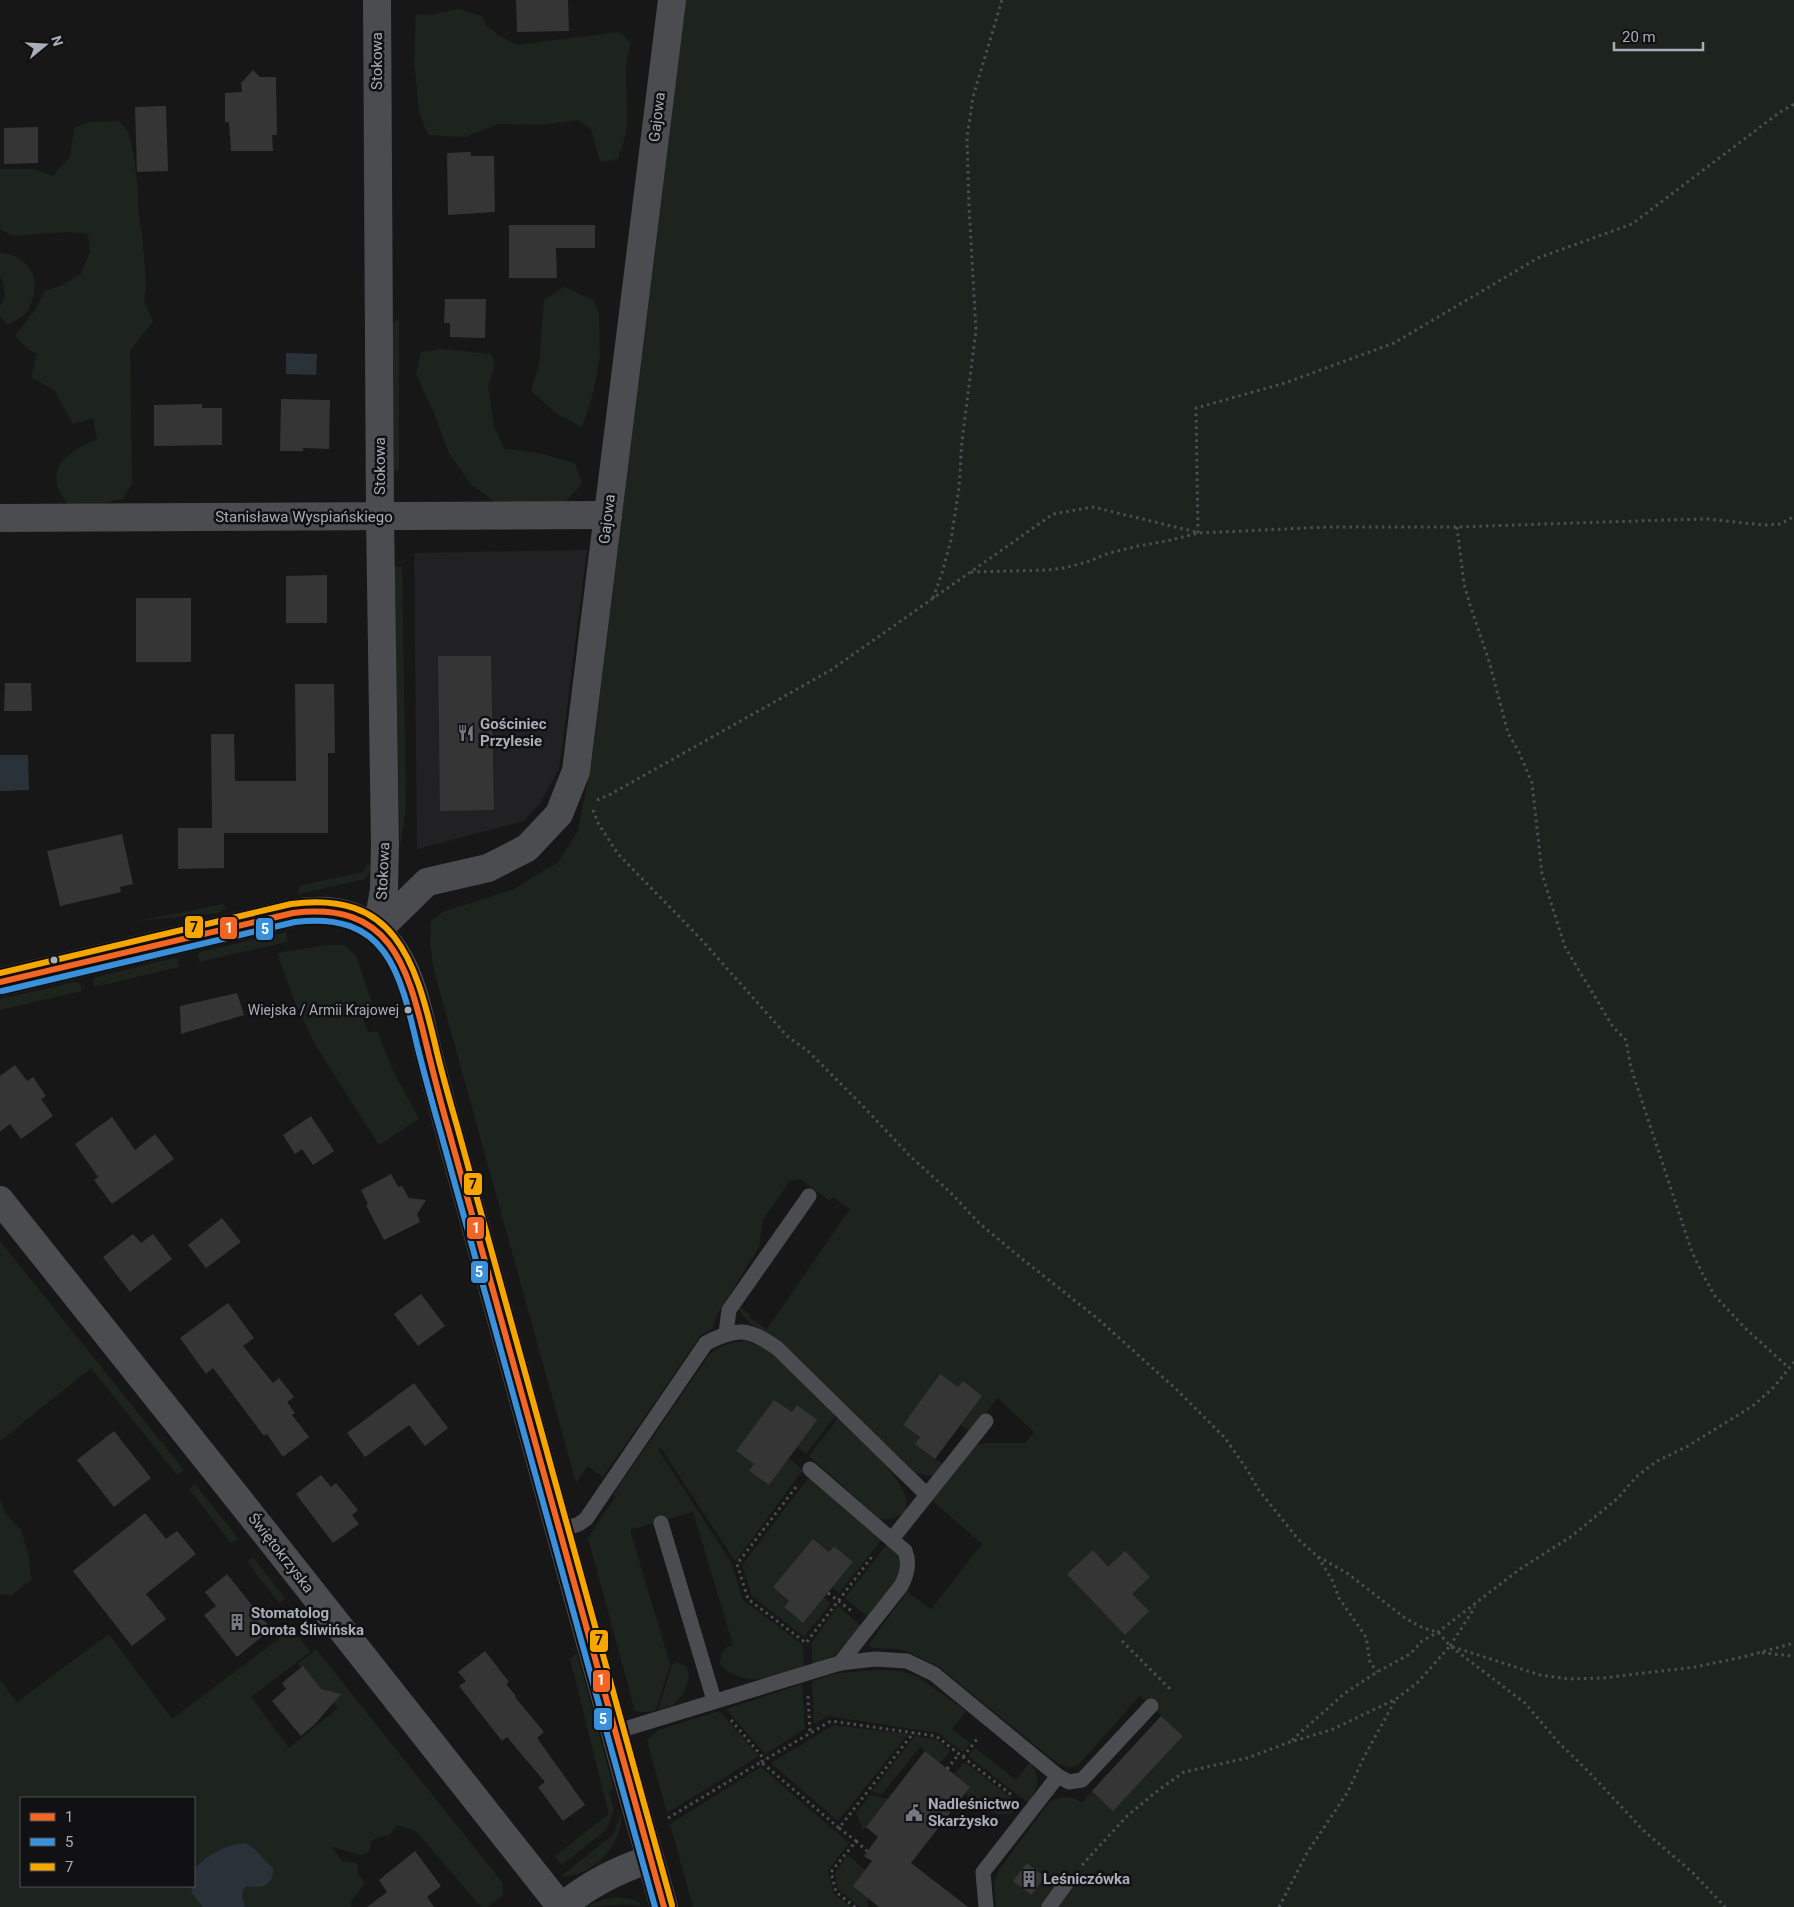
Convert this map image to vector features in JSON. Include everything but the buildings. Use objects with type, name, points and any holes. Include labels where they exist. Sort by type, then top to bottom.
[{"type":"street","name":"Stokowa","points":[[377,0],[380,517],[385,845],[384,889],[377,931]]},
{"type":"street","name":"Gajowa","points":[[377,931],[427,882],[488,868],[510,855],[527,848],[559,814],[576,771],[672,0]]},
{"type":"street","name":"Stanisława Wyspiańskiego","points":[[0,518],[608,515]]},
{"type":"street","points":[[0,982],[293,912],[318,909],[344,913],[360,920],[377,931],[397,955],[410,984],[443,1110],[664,1907]]},
{"type":"street","name":"Świętokrzyska","points":[[0,1200],[561,1907]]},
{"type":"street","points":[[561,1907],[597,1881],[629,1866],[650,1859]]},
{"type":"lane","points":[[726,1333],[729,1310],[809,1196]]},
{"type":"lane","points":[[560,1531],[579,1524],[586,1519],[706,1343],[726,1333],[744,1331],[761,1337],[777,1348],[926,1495]]},
{"type":"lane","points":[[890,1537],[986,1421]]},
{"type":"lane","points":[[810,1469],[890,1537],[905,1551],[907,1557],[907,1572],[901,1586],[840,1663]]},
{"type":"lane","points":[[661,1523],[714,1700]]},
{"type":"lane","points":[[615,1732],[714,1700],[840,1663],[875,1659],[907,1661],[934,1674],[1058,1776],[1069,1782],[1082,1780],[1151,1706]]},
{"type":"lane","points":[[986,1907],[983,1872],[1058,1776]]},
{"type":"lane","points":[[1049,1907],[1067,1882]]},
{"type":"path","points":[[933,598],[951,540],[959,488],[962,441],[976,330],[969,207],[968,138],[973,97],[1002,0]]},
{"type":"path","points":[[1198,532],[1196,408],[1285,383],[1394,343],[1538,258],[1632,224],[1780,112],[1794,104]]},
{"type":"path","points":[[1198,532],[1094,507],[1053,514],[830,670],[611,794],[589,803],[598,824],[618,854],[700,937],[787,1036],[809,1052],[910,1156],[951,1193],[979,1222],[1098,1319],[1189,1402],[1225,1438],[1264,1496],[1298,1539],[1317,1556],[1347,1573],[1405,1618],[1423,1628],[1438,1632],[1450,1646],[1525,1703],[1559,1743],[1644,1831],[1692,1872],[1725,1907]]},
{"type":"path","points":[[971,572],[1064,568],[1116,552],[1198,532],[1328,527],[1458,527],[1699,519],[1762,525],[1780,524],[1794,515]]},
{"type":"path","points":[[1458,527],[1464,584],[1470,605],[1489,661],[1508,733],[1519,752],[1532,783],[1542,874],[1565,947],[1613,1027],[1626,1040],[1632,1068],[1680,1216],[1692,1252],[1703,1275],[1715,1296],[1746,1329],[1789,1368]]},
{"type":"path","points":[[1290,1742],[1345,1693],[1377,1672],[1410,1654],[1422,1641],[1477,1604],[1520,1569],[1572,1536],[1618,1498],[1636,1477],[1657,1461],[1688,1446],[1754,1406],[1774,1387],[1794,1362]]},
{"type":"path","points":[[810,1469],[737,1564],[748,1599],[806,1643],[838,1600],[890,1537]]},
{"type":"path","points":[[1317,1556],[1332,1580],[1339,1598],[1366,1637],[1370,1662],[1377,1672]]},
{"type":"path","points":[[828,1592],[870,1626]]},
{"type":"path","points":[[1067,1882],[1127,1816],[1184,1772],[1247,1758],[1290,1742],[1331,1730],[1396,1699],[1417,1683],[1450,1646],[1477,1604]]},
{"type":"path","points":[[1122,1641],[1169,1688],[1151,1706]]},
{"type":"path","points":[[1450,1646],[1540,1675],[1569,1679],[1603,1678],[1695,1667],[1759,1653],[1794,1642]]},
{"type":"path","points":[[1759,1653],[1794,1656]]},
{"type":"path","points":[[806,1673],[810,1733]]},
{"type":"path","points":[[1280,1907],[1307,1854],[1347,1793],[1365,1755],[1396,1699]]},
{"type":"path","points":[[714,1700],[763,1761],[867,1851]]},
{"type":"path","points":[[668,1818],[830,1720],[936,1736],[1031,1810]]},
{"type":"path","points":[[839,1828],[914,1732]]},
{"type":"path","points":[[947,1769],[959,1754]]},
{"type":"path","points":[[855,1907],[836,1892],[831,1872],[856,1842]]},
{"type":"shaded area","points":[[676,0],[1794,0],[1794,1907],[996,1907],[994,1884],[998,1871],[1050,1801],[1067,1797],[1082,1803],[1092,1791],[1114,1810],[1183,1736],[1140,1696],[1080,1763],[1071,1767],[1063,1766],[939,1667],[909,1652],[898,1649],[873,1648],[868,1645],[907,1592],[931,1609],[982,1544],[933,1501],[975,1445],[984,1443],[1025,1443],[1034,1432],[998,1398],[970,1432],[961,1425],[982,1396],[963,1381],[958,1387],[940,1375],[903,1425],[920,1437],[916,1444],[943,1465],[935,1475],[930,1476],[916,1473],[795,1355],[772,1336],[749,1323],[738,1307],[739,1305],[750,1315],[749,1317],[767,1329],[850,1209],[833,1197],[830,1201],[800,1179],[790,1181],[763,1219],[759,1247],[717,1315],[713,1328],[701,1335],[603,1477],[588,1466],[576,1483],[433,967],[430,938],[431,921],[443,912],[514,889],[558,862],[578,831],[593,754]]},
{"type":"shaded area","points":[[459,9],[482,16],[486,25],[498,35],[516,45],[618,32],[624,35],[631,44],[626,64],[627,125],[618,159],[600,162],[591,129],[578,120],[540,125],[498,124],[466,137],[428,135],[419,111],[414,59],[416,14],[430,15]]},
{"type":"shaded area","points":[[119,121],[128,131],[134,156],[146,279],[144,302],[153,321],[130,351],[132,483],[123,499],[104,503],[68,505],[58,488],[58,470],[67,456],[97,439],[93,418],[73,424],[55,391],[31,377],[37,354],[29,350],[15,336],[35,310],[45,291],[60,286],[81,274],[90,251],[88,234],[66,232],[13,236],[0,229],[0,169],[33,169],[53,176],[70,157],[74,128],[88,122]]},
{"type":"shaded area","points":[[0,253],[17,257],[24,262],[33,274],[34,282],[34,291],[28,311],[8,325],[0,317],[0,306],[5,296],[3,282],[0,277]]},
{"type":"shaded area","points":[[564,287],[593,300],[599,313],[600,357],[593,393],[582,427],[557,414],[531,391],[539,365],[544,300]]},
{"type":"shaded area","points":[[396,320],[399,320],[399,471],[394,470],[393,325]]},
{"type":"shaded area","points":[[441,349],[491,354],[495,366],[488,386],[494,427],[505,449],[539,453],[575,463],[582,484],[566,501],[499,505],[471,484],[449,453],[416,374],[421,352]]},
{"type":"shaded area","points":[[286,353],[317,354],[316,375],[286,374]]},
{"type":"shaded area","points":[[587,550],[559,769],[540,803],[524,821],[417,849],[414,553]]},
{"type":"shaded area","points":[[394,567],[402,567],[406,808],[400,847]]},
{"type":"shaded area","points":[[0,755],[28,755],[29,790],[0,791]]},
{"type":"shaded area","points":[[368,863],[371,869],[365,879],[298,894],[299,887],[302,885],[363,872]]},
{"type":"shaded area","points":[[223,904],[226,908],[218,913],[138,921]]},
{"type":"shaded area","points":[[286,932],[287,940],[283,943],[199,962],[198,954],[200,952]]},
{"type":"shaded area","points":[[327,945],[344,945],[355,955],[374,1009],[361,1013],[368,1032],[377,1031],[393,1071],[419,1119],[379,1145],[314,1043],[295,1002],[277,953]]},
{"type":"shaded area","points":[[177,958],[179,967],[95,987],[93,981],[96,977]]},
{"type":"shaded area","points":[[75,982],[80,984],[82,991],[0,1010],[0,999]]},
{"type":"shaded area","points":[[0,1241],[184,1470],[177,1475],[91,1368],[0,1441]]},
{"type":"shaded area","points":[[746,1341],[766,1349],[776,1357],[836,1415],[806,1454],[797,1447],[797,1405],[792,1412],[774,1400],[737,1451],[754,1464],[749,1471],[769,1485],[789,1458],[803,1470],[735,1561],[660,1447],[658,1449],[731,1562],[743,1600],[803,1645],[804,1667],[771,1677],[750,1679],[730,1672],[720,1664],[721,1654],[727,1647],[733,1645],[693,1512],[630,1530],[670,1664],[656,1710],[646,1712],[635,1711],[588,1538],[615,1497],[613,1495],[709,1355],[726,1345]]},
{"type":"shaded area","points":[[838,1418],[871,1449],[896,1479],[905,1493],[907,1505],[902,1514],[891,1519],[880,1519],[809,1456]]},
{"type":"shaded area","points":[[810,1476],[882,1539],[839,1593],[832,1588],[853,1562],[834,1546],[829,1552],[813,1539],[773,1587],[789,1601],[784,1607],[803,1623],[824,1597],[831,1603],[804,1637],[752,1596],[742,1565]]},
{"type":"shaded area","points":[[195,1484],[238,1538],[231,1543],[189,1489]]},
{"type":"shaded area","points":[[0,1498],[5,1513],[21,1530],[29,1556],[32,1579],[11,1596],[0,1594]]},
{"type":"shaded area","points":[[887,1544],[899,1555],[900,1571],[892,1588],[868,1617],[845,1598]]},
{"type":"shaded area","points":[[253,1557],[285,1598],[279,1603],[247,1562]]},
{"type":"shaded area","points":[[838,1606],[861,1626],[834,1656],[812,1665],[812,1642]]},
{"type":"shaded area","points":[[293,1628],[310,1652],[251,1697],[289,1748],[338,1708],[298,1664],[316,1649],[503,1883],[503,1895],[487,1907],[481,1907],[416,1831],[398,1825],[390,1835],[378,1837],[371,1841],[369,1852],[361,1855],[332,1847],[342,1861],[358,1865],[358,1874],[365,1883],[351,1901],[351,1907],[0,1907],[0,1680],[17,1702],[109,1634],[172,1719]]},
{"type":"shaded area","points":[[577,1653],[614,1790],[609,1792],[614,1810],[606,1830],[562,1865],[555,1856],[609,1814],[570,1659]]},
{"type":"shaded area","points":[[676,1663],[683,1664],[687,1668],[689,1674],[686,1688],[674,1704],[658,1710],[672,1665]]},
{"type":"shaded area","points":[[879,1670],[901,1671],[917,1676],[966,1711],[952,1729],[970,1743],[963,1752],[938,1733],[828,1716],[814,1724],[812,1681],[838,1673]]},
{"type":"shaded area","points":[[802,1684],[805,1729],[765,1754],[726,1709]]},
{"type":"shaded area","points":[[719,1711],[759,1756],[667,1813],[647,1740],[658,1730]]},
{"type":"shaded area","points":[[834,1725],[908,1734],[838,1821],[771,1763]]},
{"type":"shaded area","points":[[915,1736],[936,1739],[950,1751],[940,1763],[920,1747],[882,1794],[871,1792]]},
{"type":"shaded area","points":[[975,1748],[1016,1780],[1030,1762],[1034,1767],[1037,1777],[1036,1788],[1031,1798],[1027,1802],[968,1756]]},
{"type":"shaded area","points":[[964,1762],[1022,1806],[1014,1812],[999,1814],[985,1809],[978,1804],[965,1794],[970,1787],[954,1774]]},
{"type":"shaded area","points":[[761,1767],[849,1843],[828,1871],[834,1894],[851,1907],[693,1907],[670,1824]]},
{"type":"shaded area","points":[[870,1795],[888,1799],[863,1831],[856,1813]]},
{"type":"shaded area","points":[[621,1814],[621,1825],[617,1836],[603,1857],[583,1872],[561,1876],[613,1835]]},
{"type":"shaded area","points":[[245,1843],[253,1848],[273,1868],[271,1879],[266,1885],[258,1887],[247,1886],[243,1889],[242,1896],[245,1907],[203,1907],[192,1893],[191,1887],[195,1887],[195,1868],[206,1858],[231,1846]]},
{"type":"shaded area","points":[[848,1855],[865,1870],[869,1899],[867,1907],[860,1907],[838,1889],[835,1873]]},
{"type":"shaded area","points":[[619,1897],[634,1900],[640,1903],[640,1906],[584,1907],[604,1899]]},
{"type":"transit line","name":"7","points":[[0,973],[291,904],[326,903],[355,908],[377,920],[394,937],[408,959],[419,985],[672,1905]]},
{"type":"transit line","name":"1","points":[[0,982],[293,913],[326,912],[352,917],[373,928],[389,944],[401,964],[419,1014],[445,1117],[664,1907]]},
{"type":"transit line","name":"5","points":[[2,991],[295,922],[326,921],[350,926],[369,937],[384,952],[395,971],[404,993],[431,1098],[655,1907]]},
{"type":"place","name":"Gościniec Przylesie","points":[[466,733]]},
{"type":"place","name":"Wiejska / Armii Krajowej","points":[[408,1010]]},
{"type":"place","name":"Stomatolog Dorota Śliwińska","points":[[237,1622]]},
{"type":"place","name":"Nadleśnictwo Skarżysko","points":[[914,1813]]},
{"type":"place","name":"Leśniczówka","points":[[1029,1879]]}]
